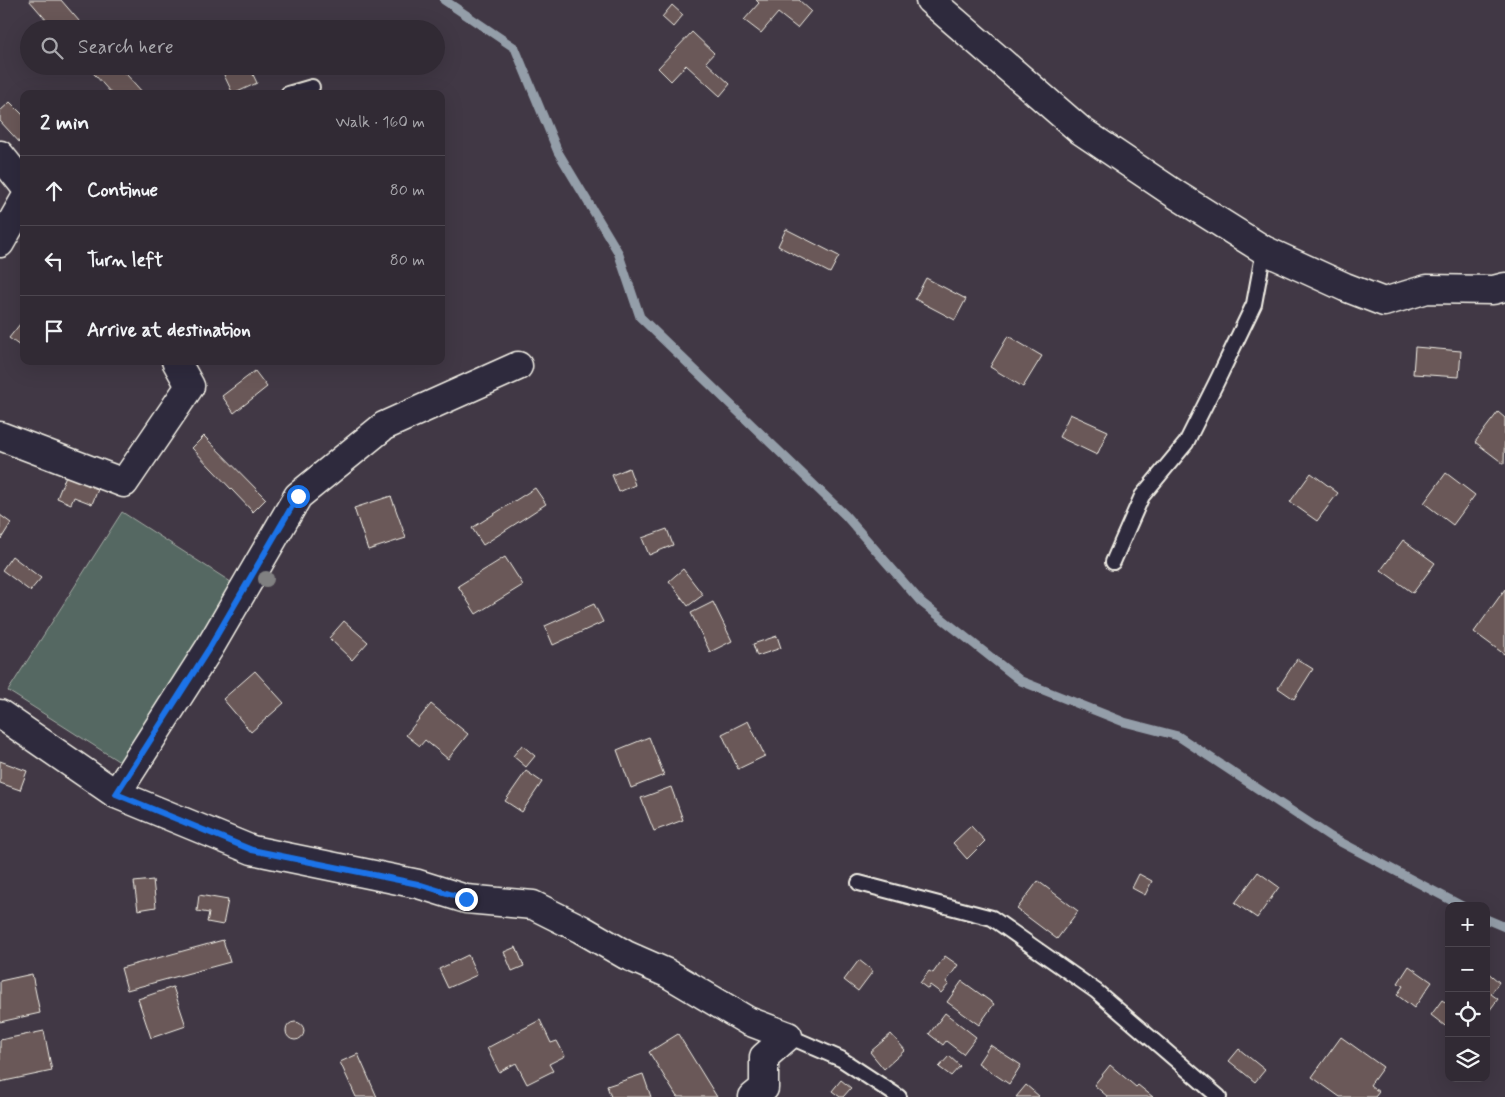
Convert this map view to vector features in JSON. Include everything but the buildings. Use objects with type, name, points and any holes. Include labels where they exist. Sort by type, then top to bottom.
[{"type":"street","points":[[930,0],[1080,130],[1175,194],[1264,250],[1345,288],[1384,302],[1427,289],[1492,290],[1505,287]]},
{"type":"street","points":[[0,155],[20,180]]},
{"type":"street","points":[[0,243],[20,208]]},
{"type":"street","points":[[0,436],[124,483],[190,386],[178,365]]},
{"type":"street","points":[[116,794],[210,647],[298,496],[384,426],[518,366]]},
{"type":"street","points":[[0,714],[116,794],[252,850],[418,884],[466,899],[533,905],[581,929],[626,955],[668,973],[748,1021],[788,1036],[764,1057],[764,1088],[752,1097]]},
{"type":"lane","points":[[302,90],[312,87]]},
{"type":"lane","points":[[1113,562],[1142,496],[1186,443],[1254,304],[1264,250]]},
{"type":"lane","points":[[860,883],[992,918],[1096,991],[1219,1097]]},
{"type":"lane","points":[[788,1036],[840,1059],[899,1097]]},
{"type":"green space","points":[[122,512],[237,586],[123,764],[8,691]]},
{"type":"waterway","points":[[444,0],[515,48],[558,152],[618,252],[640,317],[845,515],[921,602],[1021,681],[1124,722],[1178,736],[1331,837],[1454,902]]},
{"type":"waterway","points":[[1490,921],[1505,927]]},
{"type":"route","points":[[298,496],[210,647],[116,794],[252,850],[418,884],[466,899]]}]
